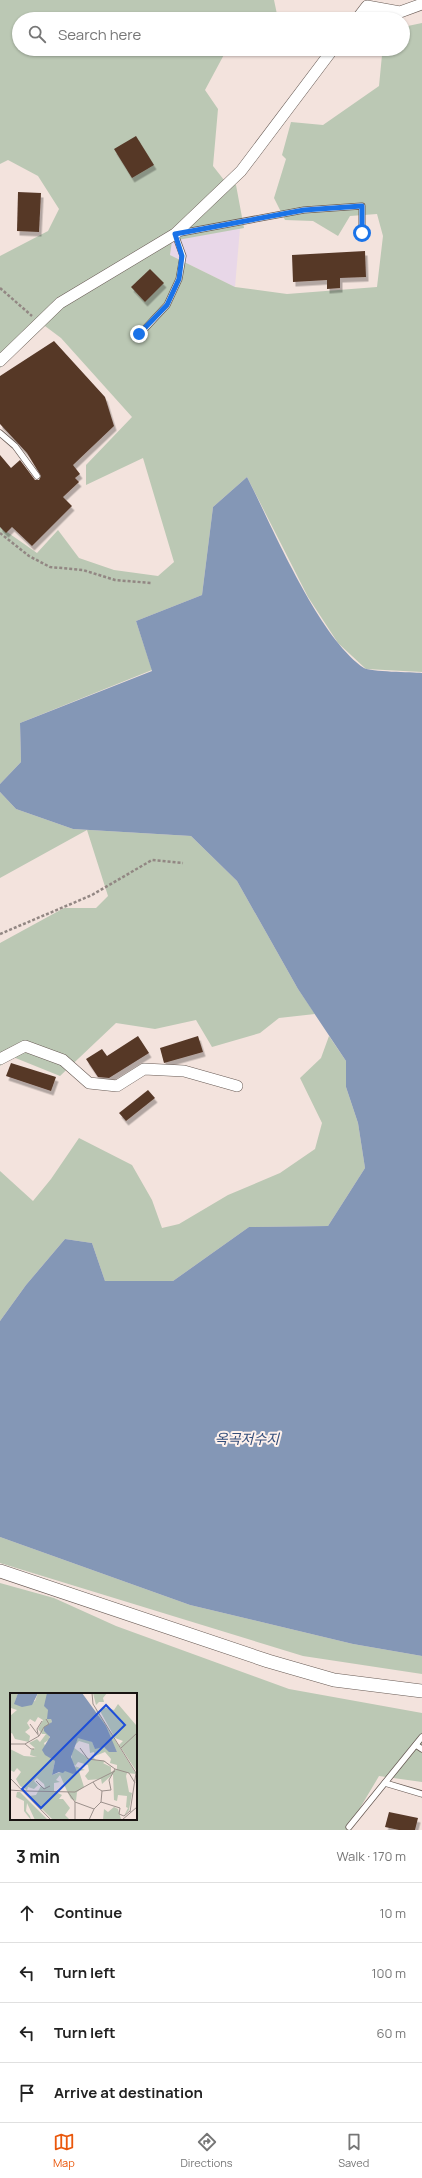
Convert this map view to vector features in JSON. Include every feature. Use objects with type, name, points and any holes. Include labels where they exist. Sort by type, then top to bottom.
[{"type":"street","points":[[363,12],[370,3],[400,12],[422,4]]},
{"type":"street","points":[[0,361],[60,303],[175,234],[241,171],[328,56]]},
{"type":"street","points":[[0,1060],[25,1046],[63,1060],[89,1082],[117,1086],[144,1069],[184,1071],[236,1086]]},
{"type":"street","points":[[0,1571],[268,1661],[334,1680],[422,1691]]},
{"type":"lane","points":[[139,334],[167,305],[179,279],[182,256],[175,234],[304,210],[362,206],[362,233]]},
{"type":"lane","points":[[0,433],[15,446],[37,476]]},
{"type":"lane","points":[[349,1827],[422,1737]]},
{"type":"lane","points":[[416,1745],[422,1749]]},
{"type":"lane","points":[[385,1783],[422,1794]]},
{"type":"path","points":[[0,288],[40,323]]},
{"type":"path","points":[[0,533],[29,556],[50,567],[83,570],[115,580],[151,583]]},
{"type":"path","points":[[0,934],[92,895],[152,860],[182,863]]},
{"type":"shaded area","points":[[240,228],[235,287],[170,255],[172,241]]},
{"type":"green space","points":[[0,0],[274,0],[277,12],[12,12],[12,56],[223,56],[205,90],[218,109],[213,166],[224,180],[236,185],[244,228],[172,241],[170,255],[235,287],[287,294],[377,287],[383,236],[377,214],[350,216],[338,236],[313,221],[285,220],[274,198],[286,159],[282,155],[291,122],[323,125],[379,86],[382,56],[410,56],[410,26],[422,23],[422,672],[366,669],[338,643],[308,597],[247,477],[213,507],[202,595],[136,621],[152,670],[20,723],[21,762],[0,784],[0,527],[37,553],[58,530],[79,558],[114,570],[158,576],[174,562],[143,458],[86,485],[86,465],[132,417],[61,338],[45,326],[0,368],[0,256],[48,231],[59,209],[38,176],[8,160],[0,164]]},
{"type":"green space","points":[[0,792],[16,809],[73,829],[191,836],[237,881],[298,989],[315,1014],[279,1018],[260,1033],[212,1047],[196,1020],[155,1029],[116,1023],[60,1076],[13,1057],[0,1066],[0,943],[64,908],[96,908],[108,896],[87,830],[0,878]]},
{"type":"green space","points":[[329,1036],[346,1061],[346,1087],[358,1123],[365,1168],[328,1226],[249,1227],[173,1281],[105,1281],[92,1243],[65,1239],[26,1285],[0,1321],[0,1171],[33,1201],[51,1179],[79,1138],[132,1165],[152,1200],[162,1228],[179,1224],[228,1195],[280,1173],[315,1149],[322,1123],[300,1078],[321,1058]]},
{"type":"green space","points":[[0,1537],[190,1605],[353,1644],[422,1656],[422,1674],[303,1656],[0,1563]]},
{"type":"green space","points":[[0,1583],[54,1598],[116,1626],[289,1689],[422,1713],[422,1782],[379,1776],[347,1830],[0,1830]]},
{"type":"water","name":"옥곡저수지","points":[[247,477],[298,580],[330,632],[347,653],[364,668],[382,671],[422,673],[422,1656],[353,1644],[190,1605],[0,1537],[0,1321],[26,1285],[65,1239],[92,1243],[105,1281],[173,1281],[249,1227],[328,1226],[365,1168],[358,1123],[346,1087],[346,1061],[298,989],[237,881],[191,836],[73,829],[16,809],[0,792],[0,784],[21,762],[20,723],[152,671],[136,621],[202,595],[213,507]]},
{"type":"building","points":[[136,136],[154,165],[132,178],[114,149]]},
{"type":"building","points":[[18,192],[41,193],[39,232],[17,231]]},
{"type":"building","points":[[365,251],[366,277],[340,278],[340,288],[327,289],[327,280],[293,282],[292,255]]},
{"type":"building","points":[[150,269],[164,283],[145,302],[131,287]]},
{"type":"building","points":[[54,341],[105,397],[114,426],[73,465],[80,474],[75,478],[79,482],[63,497],[72,506],[32,546],[12,527],[6,533],[0,527],[0,455],[11,468],[20,460],[35,480],[39,480],[41,476],[27,453],[0,424],[0,376]]},
{"type":"building","points":[[138,1036],[149,1053],[109,1078],[98,1077],[86,1059],[102,1049],[107,1056]]},
{"type":"building","points":[[198,1036],[203,1052],[164,1063],[160,1048]]},
{"type":"building","points":[[11,1063],[56,1077],[51,1091],[6,1076]]},
{"type":"building","points":[[148,1090],[155,1098],[126,1121],[119,1113]]},
{"type":"building","points":[[389,1812],[418,1818],[415,1830],[399,1830],[385,1827]]},
{"type":"route","points":[[139,334],[167,305],[179,279],[182,256],[175,234],[304,210],[362,206],[362,233]]}]
